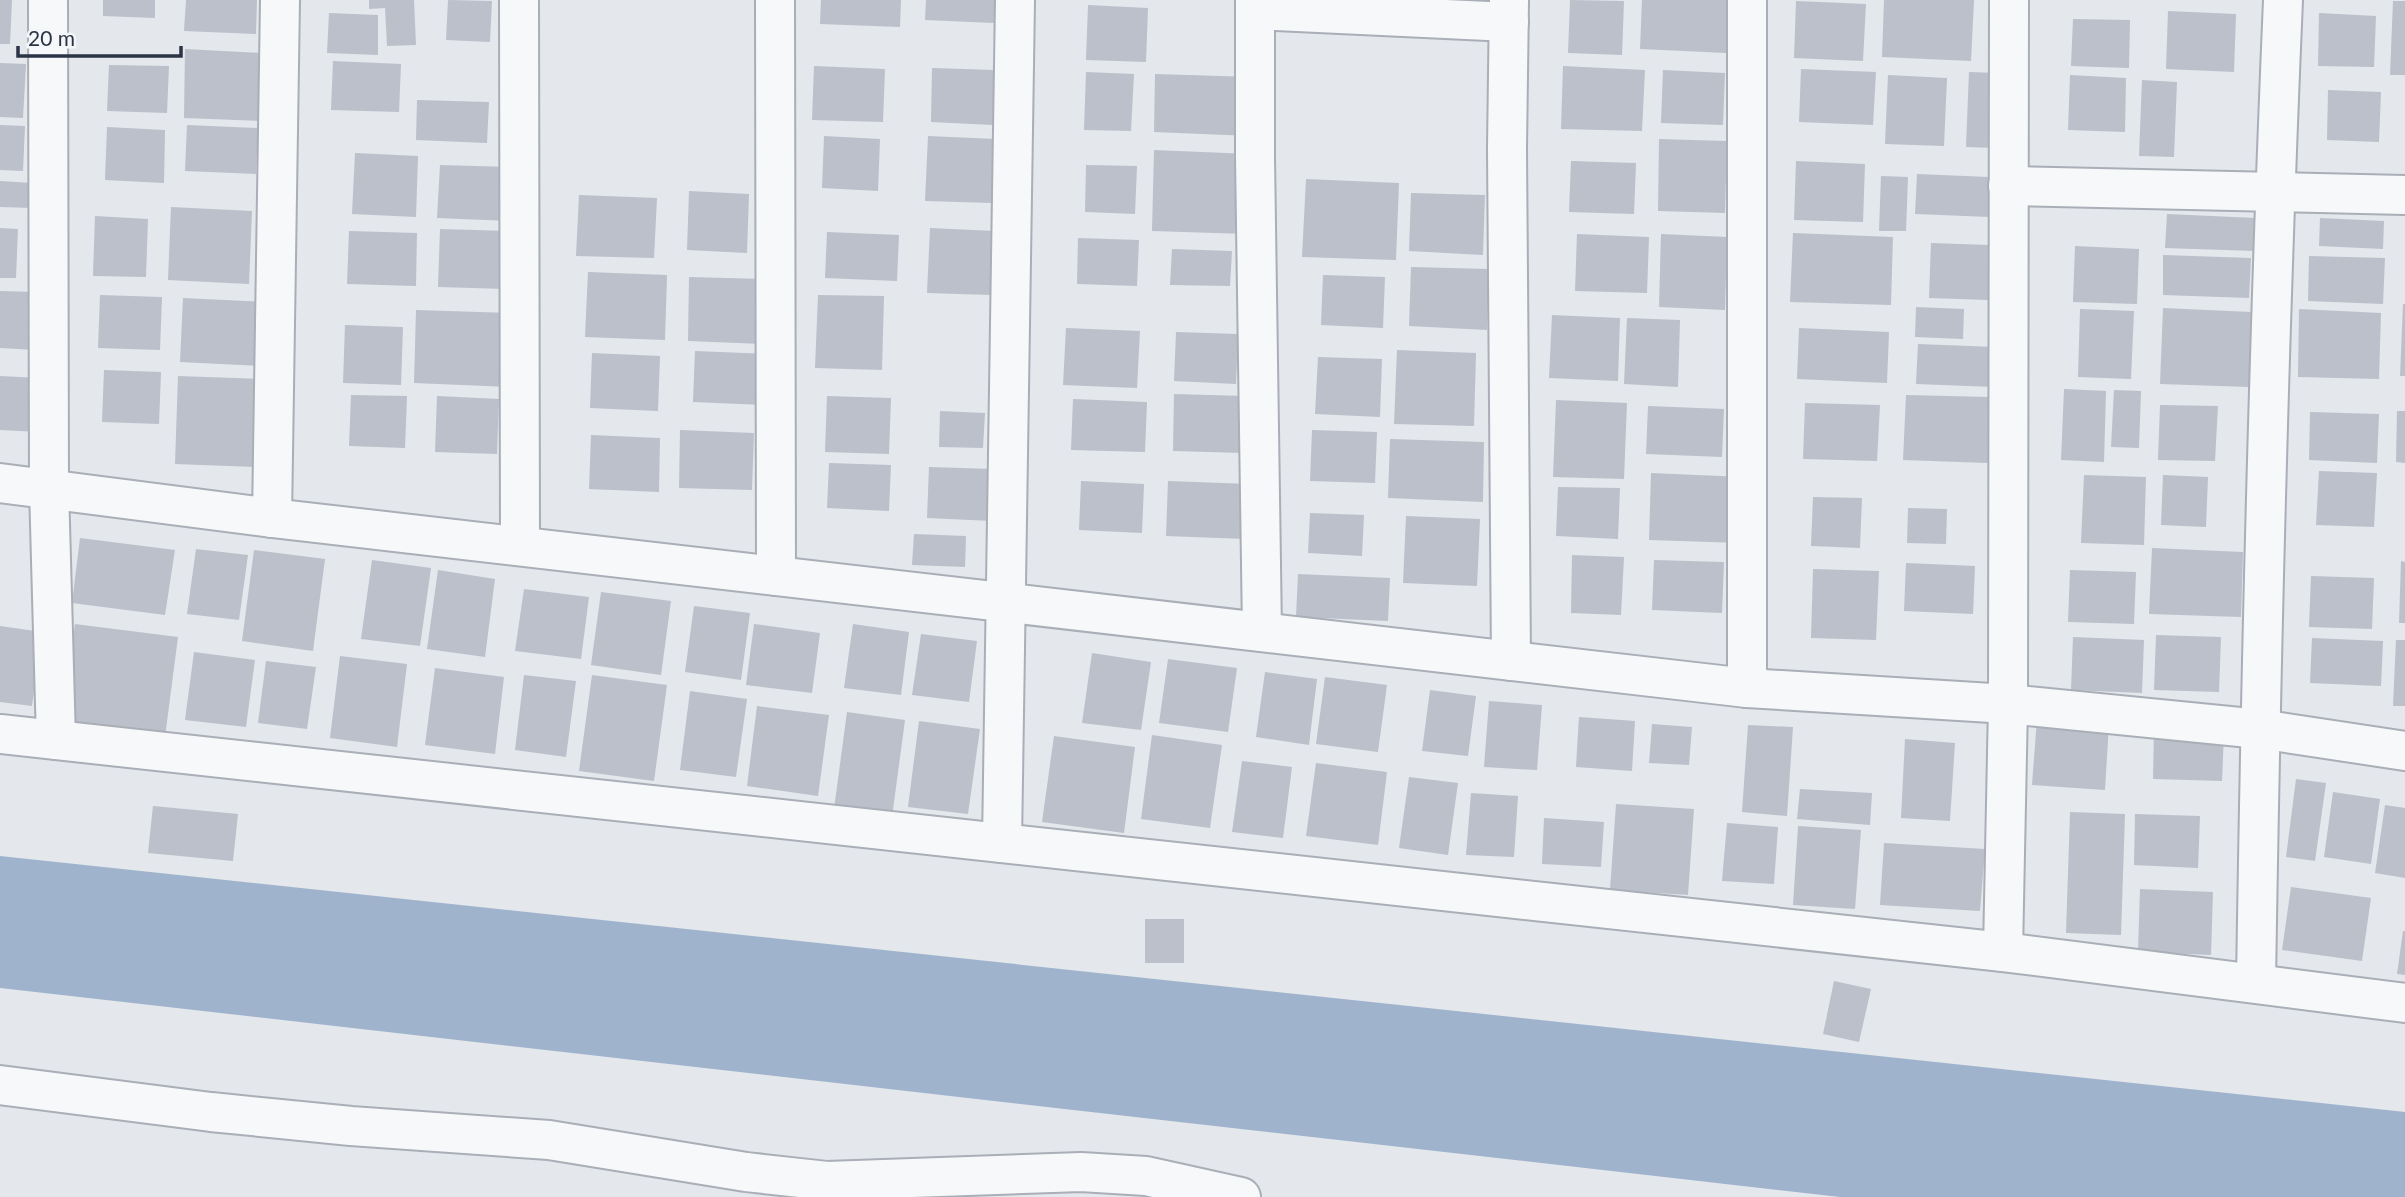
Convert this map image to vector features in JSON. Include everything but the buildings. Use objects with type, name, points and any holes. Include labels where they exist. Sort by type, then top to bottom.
[{"type":"street","points":[[48,0],[49,488],[56,740]]},
{"type":"street","points":[[272,518],[280,0]]},
{"type":"street","points":[[519,0],[520,546]]},
{"type":"street","points":[[775,0],[776,576]]},
{"type":"street","points":[[1002,843],[1015,0]]},
{"type":"street","points":[[1747,0],[1747,688]]},
{"type":"street","points":[[2003,952],[2008,704],[2009,0]]},
{"type":"street","points":[[2256,983],[2260,729],[2283,0]]},
{"type":"street","points":[[1262,632],[1255,5],[1509,11],[1507,149],[1511,661]]},
{"type":"street","points":[[2008,186],[2405,195]]},
{"type":"street","points":[[0,483],[272,518],[1747,688],[2008,704],[2260,729],[2405,751]]},
{"type":"street","points":[[0,734],[2003,952],[2405,1003]]},
{"type":"street","points":[[0,1085],[211,1112],[351,1126],[549,1140],[732,1170],[827,1181],[1081,1172],[1146,1177],[1241,1197]]},
{"type":"water","points":[[0,856],[2405,1112],[2405,1197],[1840,1197],[0,988]]}]
